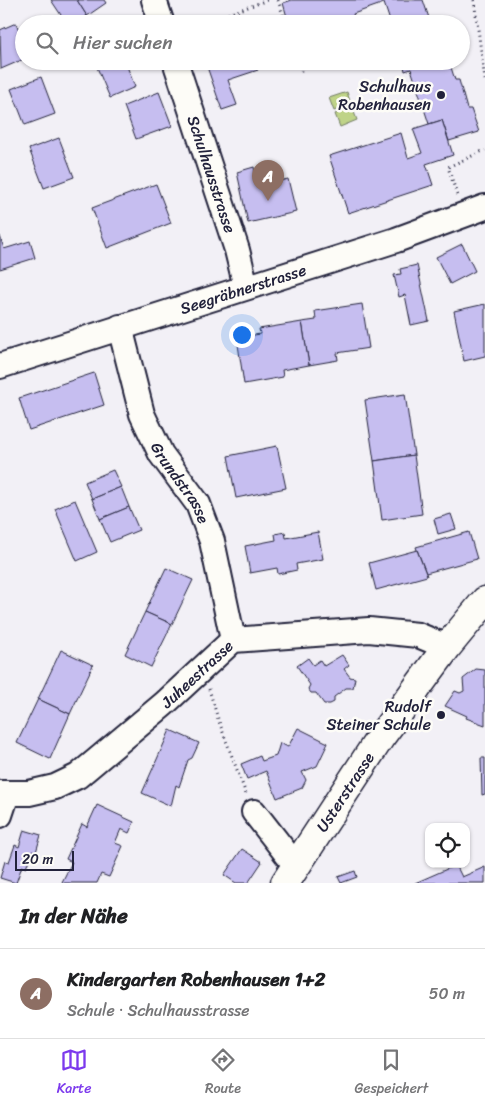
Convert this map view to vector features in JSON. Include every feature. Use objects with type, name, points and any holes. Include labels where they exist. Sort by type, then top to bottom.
[{"type":"main road","name":"Usterstrasse","points":[[291,874],[350,781],[446,647],[485,602]]},
{"type":"street","points":[[154,0],[159,15]]},
{"type":"street","name":"Schulhausstrasse","points":[[178,70],[216,192],[237,250],[246,287]]},
{"type":"street","name":"Seegräbnerstrasse","points":[[0,366],[396,240],[485,207]]},
{"type":"street","name":"Grundstrasse","points":[[120,327],[142,414],[161,454],[198,504],[212,541],[233,640]]},
{"type":"street","name":"Juheestrasse","points":[[2,801],[55,787],[78,776],[164,704],[233,640],[369,630],[418,635],[446,647]]},
{"type":"street","name":"Usterstrasse","points":[[254,812],[291,874]]},
{"type":"path","points":[[226,15],[268,0]]},
{"type":"path","points":[[278,0],[283,15]]},
{"type":"path","points":[[474,0],[485,80]]},
{"type":"path","points":[[301,70],[302,75]]},
{"type":"path","points":[[463,216],[448,167],[485,150]]},
{"type":"path","points":[[203,667],[218,719],[254,812]]},
{"type":"green space","points":[[347,92],[351,104],[334,111],[329,98]]},
{"type":"green space","points":[[352,107],[357,120],[340,127],[335,114]]},
{"type":"building","points":[[51,0],[77,0],[86,15],[61,15]]},
{"type":"building","points":[[77,0],[104,0],[106,3],[86,15]]},
{"type":"building","points":[[292,0],[423,0],[428,15],[388,15],[384,3],[353,15],[286,15],[283,3]]},
{"type":"building","points":[[15,23],[15,63],[1,69],[0,30]]},
{"type":"building","points":[[98,70],[128,70],[135,87],[110,98]]},
{"type":"building","points":[[208,70],[258,70],[228,80],[237,105],[222,110]]},
{"type":"building","name":"Schulhaus Robenhausen","points":[[411,70],[452,70],[455,80],[459,80],[467,109],[471,109],[479,132],[449,141],[442,120],[429,124]]},
{"type":"building","points":[[41,77],[55,114],[25,125],[11,89]]},
{"type":"building","points":[[159,92],[172,126],[136,139],[124,106]]},
{"type":"building","points":[[442,120],[453,155],[426,164],[433,185],[348,213],[329,156],[401,133],[408,158],[422,153],[413,129]]},
{"type":"building","points":[[59,138],[74,177],[44,188],[29,149]]},
{"type":"building","points":[[254,167],[258,186],[288,179],[296,212],[248,223],[237,172]]},
{"type":"building","points":[[156,184],[171,223],[107,248],[92,208]]},
{"type":"building","points":[[0,236],[4,249],[30,241],[35,258],[0,269]]},
{"type":"building","points":[[462,244],[475,271],[450,284],[436,257]]},
{"type":"building","points":[[417,265],[429,321],[411,325],[405,295],[399,297],[394,275],[401,274],[400,269]]},
{"type":"building","points":[[362,304],[369,348],[337,353],[338,360],[309,365],[302,322],[316,320],[315,311]]},
{"type":"building","points":[[485,304],[485,356],[464,361],[454,311]]},
{"type":"building","points":[[302,322],[309,365],[282,370],[283,377],[244,384],[237,338],[260,334],[259,329]]},
{"type":"building","points":[[94,373],[104,405],[29,430],[19,398]]},
{"type":"building","points":[[405,394],[414,455],[374,461],[365,400]]},
{"type":"building","points":[[277,446],[286,488],[236,498],[228,456]]},
{"type":"building","points":[[414,455],[422,514],[382,520],[374,461]]},
{"type":"building","points":[[113,470],[121,487],[92,499],[85,482]]},
{"type":"building","points":[[121,487],[129,507],[100,519],[92,499]]},
{"type":"building","points":[[75,500],[97,552],[77,561],[55,509]]},
{"type":"building","points":[[129,507],[139,530],[110,542],[100,519]]},
{"type":"building","points":[[451,514],[456,529],[438,534],[434,519]]},
{"type":"building","points":[[285,532],[286,538],[318,532],[323,559],[296,564],[297,570],[278,574],[277,568],[250,573],[245,546],[276,540],[275,534]]},
{"type":"building","points":[[469,532],[477,559],[426,573],[416,547]]},
{"type":"building","points":[[417,550],[427,576],[376,590],[369,563]]},
{"type":"building","points":[[166,568],[193,580],[172,624],[145,612]]},
{"type":"building","points":[[145,612],[172,624],[151,667],[125,654]]},
{"type":"building","points":[[61,650],[93,665],[70,714],[38,699]]},
{"type":"building","points":[[342,655],[349,665],[344,669],[350,677],[355,678],[353,688],[346,688],[334,697],[334,702],[324,704],[316,693],[311,693],[308,689],[310,685],[297,666],[308,658],[313,665],[320,660],[324,666]]},
{"type":"building","points":[[476,669],[485,670],[485,725],[466,718],[467,716],[445,706],[455,691],[460,693],[464,691],[463,679]]},
{"type":"building","points":[[38,699],[70,714],[50,759],[17,743]]},
{"type":"building","points":[[298,728],[328,743],[317,766],[302,772],[306,780],[302,788],[277,798],[266,771],[247,779],[241,764],[260,756],[262,761],[276,756],[280,743],[288,747]]},
{"type":"building","points":[[170,730],[199,743],[192,758],[188,760],[179,787],[176,785],[171,806],[142,793]]},
{"type":"building","points":[[481,758],[485,758],[485,794],[482,795]]},
{"type":"building","points":[[97,805],[134,822],[129,833],[121,829],[115,843],[123,846],[109,877],[101,874],[97,883],[64,883],[62,882],[72,862],[66,859],[82,824],[87,827]]},
{"type":"building","points":[[24,830],[41,835],[36,852],[32,851],[26,868],[22,866],[16,883],[0,878],[5,861],[9,862],[15,845],[19,847]]},
{"type":"building","points":[[242,849],[262,862],[248,883],[236,883],[224,875]]},
{"type":"building","points":[[485,867],[485,883],[415,883],[449,868],[458,868],[462,877]]},
{"type":"building","points":[[355,871],[357,877],[341,883],[338,877]]},
{"type":"place","name":"Schulhaus Robenhausen","points":[[441,95]]},
{"type":"place","name":"Kindergarten Robenhausen 1+2","points":[[268,201]]},
{"type":"place","name":"Rudolf Steiner Schule","points":[[441,715]]}]
